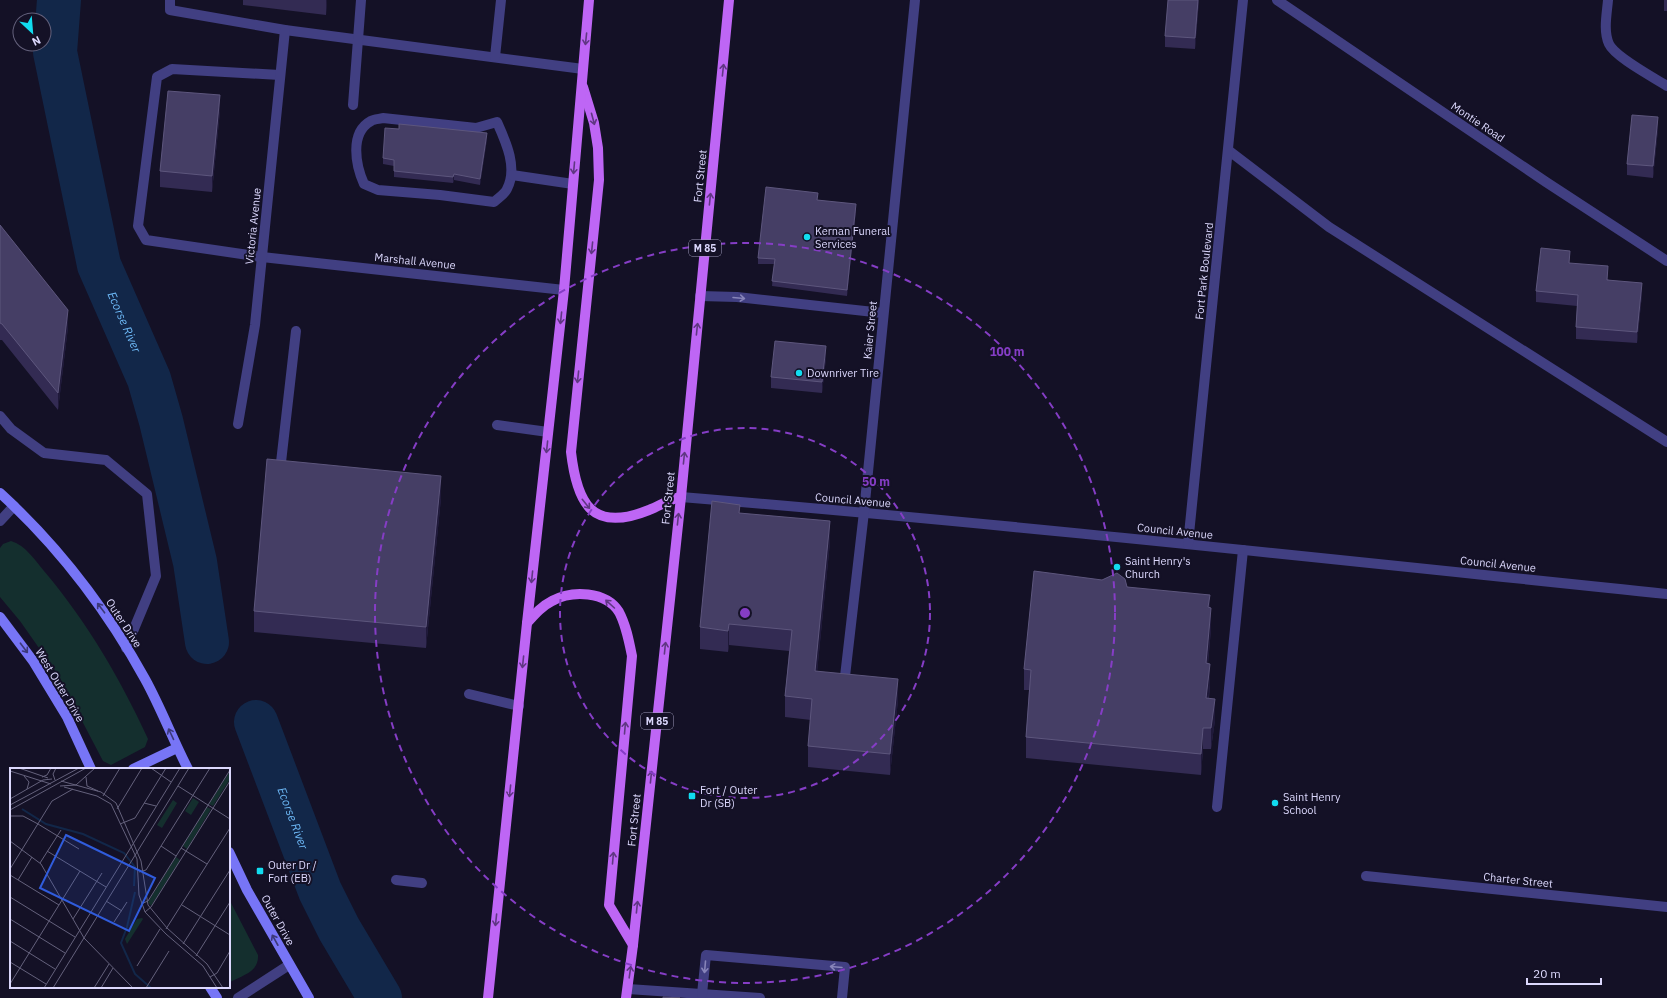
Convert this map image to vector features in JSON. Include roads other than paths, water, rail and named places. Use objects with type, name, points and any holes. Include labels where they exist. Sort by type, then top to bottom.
[{"type":"main road","points":[[488,998],[518,706],[564,290],[589,0]]},
{"type":"main road","name":"Fort Street","points":[[627,993],[681,497],[729,0]]},
{"type":"main road","points":[[582,82],[595,129],[598,148],[598,180],[571,452],[576,485],[587,506],[596,513],[616,518],[627,518],[650,510],[672,499],[681,497]]},
{"type":"main road","points":[[0,493],[14,506]]},
{"type":"main road","name":"Outer Drive","points":[[14,506],[67,562],[109,619],[145,679],[187,768]]},
{"type":"main road","points":[[527,623],[541,608],[554,600],[570,595],[588,594],[603,598],[618,611],[626,629],[632,656],[609,905],[633,946]]},
{"type":"main road","name":"West Outer Drive","points":[[0,617],[33,661],[67,718],[91,768]]},
{"type":"main road","points":[[135,768],[177,748]]},
{"type":"main road","name":"Outer Drive","points":[[230,854],[247,890],[309,998]]},
{"type":"main road","points":[[211,988],[217,998]]},
{"type":"street","points":[[170,0],[170,10],[285,30],[583,69]]},
{"type":"street","points":[[353,105],[361,0]]},
{"type":"street","points":[[495,57],[501,0]]},
{"type":"street","name":"Kaier Street","points":[[844,685],[864,512],[915,0]]},
{"type":"street","name":"Fort Park Boulevard","points":[[1188,544],[1243,0]]},
{"type":"street","name":"Montie Road","points":[[1277,0],[1546,182],[1667,261]]},
{"type":"street","points":[[1608,0],[1607,32],[1612,49],[1622,58],[1667,86]]},
{"type":"street","name":"Victoria Avenue","points":[[238,424],[255,325],[285,30]]},
{"type":"street","name":"Marshall Avenue","points":[[280,75],[172,69],[157,77],[138,226],[146,240],[262,257],[564,290]]},
{"type":"street","points":[[383,118],[476,128],[497,122],[507,143],[512,175],[507,190],[494,202],[440,195],[378,190],[364,184],[358,171],[356,155],[358,139],[363,129],[371,120],[383,118]]},
{"type":"street","points":[[1228,150],[1329,227],[1667,442]]},
{"type":"street","points":[[512,175],[573,184]]},
{"type":"street","points":[[700,296],[737,297],[884,313]]},
{"type":"street","points":[[280,472],[296,331]]},
{"type":"street","points":[[0,416],[11,429],[44,453],[106,460],[147,494],[156,576],[126,648]]},
{"type":"street","points":[[497,425],[548,432]]},
{"type":"street","name":"Council Avenue","points":[[681,497],[864,512],[1667,594]]},
{"type":"street","points":[[0,521],[14,506]]},
{"type":"street","points":[[1217,807],[1243,550]]},
{"type":"street","points":[[469,694],[518,706]]},
{"type":"street","name":"Charter Street","points":[[1366,876],[1667,907]]},
{"type":"street","points":[[396,880],[422,883]]},
{"type":"street","points":[[702,994],[706,955],[845,967],[842,998]]},
{"type":"street","points":[[238,998],[289,965]]},
{"type":"street","points":[[627,993],[702,994],[760,998]]},
{"type":"waterway","name":"Ecorse River","points":[[59,0],[55,52],[99,265],[149,379],[161,421],[195,562],[207,642]]},
{"type":"waterway","name":"Ecorse River","points":[[256,722],[320,891],[339,929],[380,998]]},
{"type":"place","name":"Kernan Funeral Services","points":[[807,237]]},
{"type":"place","name":"Downriver Tire","points":[[799,373]]},
{"type":"place","name":"Saint Henry's Church","points":[[1117,567]]},
{"type":"place","name":"Fort / Outer Dr (SB)","points":[[692,796]]},
{"type":"place","name":"Saint Henry School","points":[[1275,803]]},
{"type":"place","name":"Outer Dr / Fort (EB)","points":[[260,871]]}]
